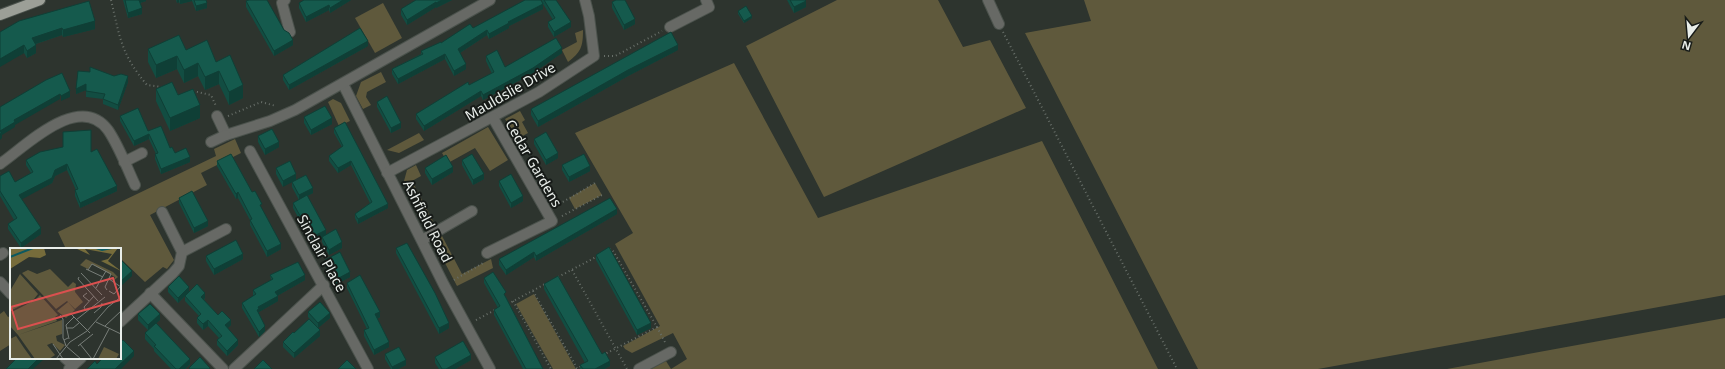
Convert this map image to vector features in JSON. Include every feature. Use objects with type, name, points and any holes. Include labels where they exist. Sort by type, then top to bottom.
[{"type":"main road","points":[[0,15],[37,0]]},
{"type":"street","points":[[211,142],[226,135],[270,121],[295,110],[490,0]]},
{"type":"street","points":[[585,0],[590,16],[594,56]]},
{"type":"street","points":[[670,27],[709,7],[706,0]]},
{"type":"street","points":[[988,0],[1000,24]]},
{"type":"street","points":[[284,2],[290,32]]},
{"type":"street","name":"Mauldslie Drive","points":[[388,173],[539,92],[594,56]]},
{"type":"street","name":"Ashfield Road","points":[[342,84],[444,285],[490,369]]},
{"type":"street","points":[[218,114],[226,135]]},
{"type":"street","points":[[0,164],[59,122],[71,118],[83,117],[100,122],[108,131],[135,185]]},
{"type":"street","name":"Cedar Gardens","points":[[487,253],[552,221],[492,118]]},
{"type":"street","name":"Sinclair Place","points":[[250,151],[324,285],[368,369]]},
{"type":"street","points":[[124,162],[142,153]]},
{"type":"street","points":[[422,240],[472,211]]},
{"type":"street","points":[[121,319],[179,266],[182,252],[162,212]]},
{"type":"street","points":[[182,252],[226,229]]},
{"type":"street","points":[[0,282],[10,293]]},
{"type":"street","points":[[234,369],[324,285]]},
{"type":"street","points":[[150,293],[223,369]]},
{"type":"street","points":[[639,369],[671,352]]},
{"type":"street","points":[[69,364],[79,359]]},
{"type":"path","points":[[111,0],[122,47],[132,67],[147,85],[176,90],[179,97]]},
{"type":"path","points":[[1000,24],[1177,369]]},
{"type":"path","points":[[594,56],[615,56],[670,27]]},
{"type":"path","points":[[186,94],[194,91],[211,94],[218,114],[223,111],[225,117],[261,102],[295,110]]},
{"type":"path","points":[[546,212],[596,183]]},
{"type":"path","points":[[552,221],[602,195]]},
{"type":"path","points":[[606,252],[612,249],[671,352]]},
{"type":"path","points":[[444,285],[490,259],[487,253]]},
{"type":"path","points":[[553,280],[599,256]]},
{"type":"path","points":[[572,270],[627,369]]},
{"type":"path","points":[[506,305],[546,284]]},
{"type":"path","points":[[533,291],[577,369],[584,365]]},
{"type":"path","points":[[513,301],[551,369]]},
{"type":"path","points":[[466,326],[499,308]]},
{"type":"path","points":[[597,358],[657,327]]},
{"type":"shaded area","points":[[837,0],[938,0],[963,47],[990,40],[1026,108],[824,197],[746,46]]},
{"type":"shaded area","points":[[1084,0],[1725,0],[1725,295],[1318,369],[1198,369],[1025,33],[1091,21]]},
{"type":"shaded area","points":[[383,3],[402,38],[375,53],[355,18]]},
{"type":"shaded area","points":[[583,30],[582,45],[576,55],[568,62],[562,50],[577,42],[575,33]]},
{"type":"shaded area","points":[[734,63],[818,218],[1042,141],[1158,369],[671,369],[687,359],[673,333],[632,353],[623,346],[660,326],[615,244],[633,233],[575,133]]},
{"type":"shaded area","points":[[381,72],[386,82],[367,92],[366,97],[371,105],[363,109],[356,96],[361,82]]},
{"type":"shaded area","points":[[333,99],[341,103],[350,121],[339,126],[328,102]]},
{"type":"shaded area","points":[[520,111],[525,120],[522,122],[528,133],[517,139],[505,119]]},
{"type":"shaded area","points":[[488,127],[508,160],[490,171],[475,148],[448,163],[442,153]]},
{"type":"shaded area","points":[[419,133],[424,140],[399,153],[387,150]]},
{"type":"shaded area","points":[[235,139],[241,153],[201,173],[207,185],[150,215],[174,260],[167,269],[163,267],[145,282],[121,259],[121,248],[66,248],[58,232],[216,156],[214,149]]},
{"type":"shaded area","points":[[416,165],[421,176],[412,181],[435,225],[430,228],[404,181],[407,170]]},
{"type":"shaded area","points":[[595,183],[602,195],[575,209],[569,198]]},
{"type":"shaded area","points":[[442,236],[462,274],[491,259],[493,268],[457,286],[433,240]]},
{"type":"shaded area","points":[[534,294],[576,369],[553,369],[516,304]]},
{"type":"shaded area","points":[[4,311],[8,317],[10,316],[10,345],[0,351],[0,314]]},
{"type":"shaded area","points":[[1725,318],[1725,369],[1447,369]]},
{"type":"shaded area","points":[[666,361],[671,369],[651,369]]},
{"type":"building","points":[[125,0],[139,0],[142,8],[128,13]]},
{"type":"building","points":[[194,0],[206,0],[207,3],[196,6]]},
{"type":"building","points":[[267,0],[284,30],[289,33],[293,40],[274,51],[246,1]]},
{"type":"building","points":[[304,0],[343,0],[330,8],[329,5],[306,17],[299,3]]},
{"type":"building","points":[[416,0],[442,0],[436,2],[407,20],[401,9]]},
{"type":"building","points":[[525,0],[541,0],[543,4],[508,22],[509,23],[489,34],[487,30],[458,49],[466,64],[454,71],[445,54],[398,79],[392,69],[423,54],[421,51],[441,43],[470,24],[473,28]]},
{"type":"building","points":[[544,0],[556,0],[571,22],[554,32],[548,22],[555,18]]},
{"type":"building","points":[[616,0],[625,0],[635,19],[624,25],[612,2]]},
{"type":"building","points":[[790,0],[805,0],[806,1],[794,7]]},
{"type":"building","points":[[89,1],[95,21],[63,30],[62,28],[32,38],[36,45],[27,51],[24,45],[0,59],[0,32],[19,21]]},
{"type":"building","points":[[746,6],[752,16],[744,21],[738,11]]},
{"type":"building","points":[[360,28],[368,41],[289,85],[283,75]]},
{"type":"building","points":[[671,32],[678,45],[628,70],[538,121],[531,109]]},
{"type":"building","points":[[179,35],[186,50],[207,40],[216,62],[230,55],[243,85],[229,92],[219,71],[205,77],[198,63],[184,70],[177,56],[156,65],[148,49]]},
{"type":"building","points":[[556,38],[562,48],[533,68],[483,95],[481,91],[424,126],[416,114],[468,82],[469,85],[494,72],[486,56],[497,50],[505,67]]},
{"type":"building","points":[[90,67],[114,76],[121,74],[128,76],[118,105],[103,99],[105,94],[86,91],[86,84],[76,89],[78,71],[90,72]]},
{"type":"building","points":[[62,73],[70,91],[61,96],[60,94],[14,120],[15,122],[0,131],[0,107],[46,80]]},
{"type":"building","points":[[172,82],[178,95],[193,89],[200,105],[170,118],[156,89]]},
{"type":"building","points":[[387,96],[401,123],[391,128],[377,102]]},
{"type":"building","points":[[325,106],[332,118],[311,130],[304,117]]},
{"type":"building","points":[[138,108],[148,131],[161,126],[170,148],[172,147],[175,153],[186,148],[190,157],[161,169],[155,154],[158,153],[149,134],[134,141],[120,116]]},
{"type":"building","points":[[345,122],[388,204],[358,219],[355,214],[372,202],[351,161],[338,168],[329,156],[343,146],[334,128]]},
{"type":"building","points":[[272,129],[279,142],[265,149],[258,136]]},
{"type":"building","points":[[91,130],[91,152],[97,149],[117,186],[80,203],[75,190],[78,189],[67,164],[55,170],[52,178],[19,195],[41,228],[21,243],[8,224],[17,218],[0,191],[0,176],[9,171],[15,182],[33,172],[26,160],[40,152],[63,147],[63,132]]},
{"type":"building","points":[[546,132],[558,153],[546,160],[534,139]]},
{"type":"building","points":[[231,154],[252,192],[255,191],[262,204],[260,205],[281,244],[267,251],[250,220],[252,219],[238,192],[236,194],[217,161]]},
{"type":"building","points":[[472,154],[484,174],[473,180],[462,160]]},
{"type":"building","points":[[584,154],[590,166],[569,177],[562,165]]},
{"type":"building","points":[[446,155],[453,167],[432,179],[425,168]]},
{"type":"building","points":[[290,161],[296,174],[283,181],[276,168]]},
{"type":"building","points":[[511,174],[523,196],[511,203],[499,181]]},
{"type":"building","points":[[306,175],[313,188],[299,195],[292,182]]},
{"type":"building","points":[[192,191],[208,221],[194,228],[179,198]]},
{"type":"building","points":[[307,195],[326,230],[312,237],[293,203]]},
{"type":"building","points":[[610,198],[617,209],[536,256],[534,252],[506,270],[499,259]]},
{"type":"building","points":[[336,229],[342,242],[329,250],[322,237]]},
{"type":"building","points":[[236,240],[243,254],[214,269],[206,256]]},
{"type":"building","points":[[407,243],[435,293],[449,323],[439,328],[396,248]]},
{"type":"building","points":[[609,247],[651,323],[637,330],[596,255]]},
{"type":"building","points":[[340,252],[350,272],[335,280],[325,260]]},
{"type":"building","points":[[121,260],[132,271],[121,281]]},
{"type":"building","points":[[298,262],[305,275],[275,292],[278,296],[258,307],[259,309],[257,310],[265,326],[259,332],[242,303],[256,294],[253,290],[273,279],[270,275]]},
{"type":"building","points":[[493,272],[506,292],[504,294],[543,369],[526,369],[494,310],[500,306],[484,278]]},
{"type":"building","points":[[360,275],[380,312],[375,314],[389,342],[374,350],[364,330],[369,328],[347,283]]},
{"type":"building","points":[[179,276],[189,287],[178,298],[168,287]]},
{"type":"building","points":[[558,276],[602,354],[605,352],[610,361],[595,369],[583,369],[580,365],[588,361],[544,284]]},
{"type":"building","points":[[197,284],[205,293],[201,297],[218,315],[222,311],[231,320],[225,325],[238,340],[227,351],[217,340],[222,336],[208,320],[203,324],[197,318],[201,314],[185,296]]},
{"type":"building","points":[[320,302],[330,313],[318,323],[308,312]]},
{"type":"building","points":[[150,304],[160,314],[148,325],[138,314]]},
{"type":"building","points":[[309,319],[320,330],[294,353],[283,342]]},
{"type":"building","points":[[156,323],[190,359],[179,369],[176,369],[154,346],[156,345],[145,333]]},
{"type":"building","points":[[123,340],[134,351],[115,369],[87,369],[95,361],[97,364],[102,359],[121,359],[121,342]]},
{"type":"building","points":[[463,341],[471,355],[446,369],[442,369],[435,357]]},
{"type":"building","points":[[399,347],[406,360],[392,367],[385,354]]},
{"type":"building","points":[[200,357],[210,368],[190,369],[189,368]]},
{"type":"building","points":[[16,359],[38,359],[28,369],[6,369]]},
{"type":"building","points":[[263,360],[272,369],[254,369]]},
{"type":"building","points":[[347,360],[356,369],[338,369]]}]
